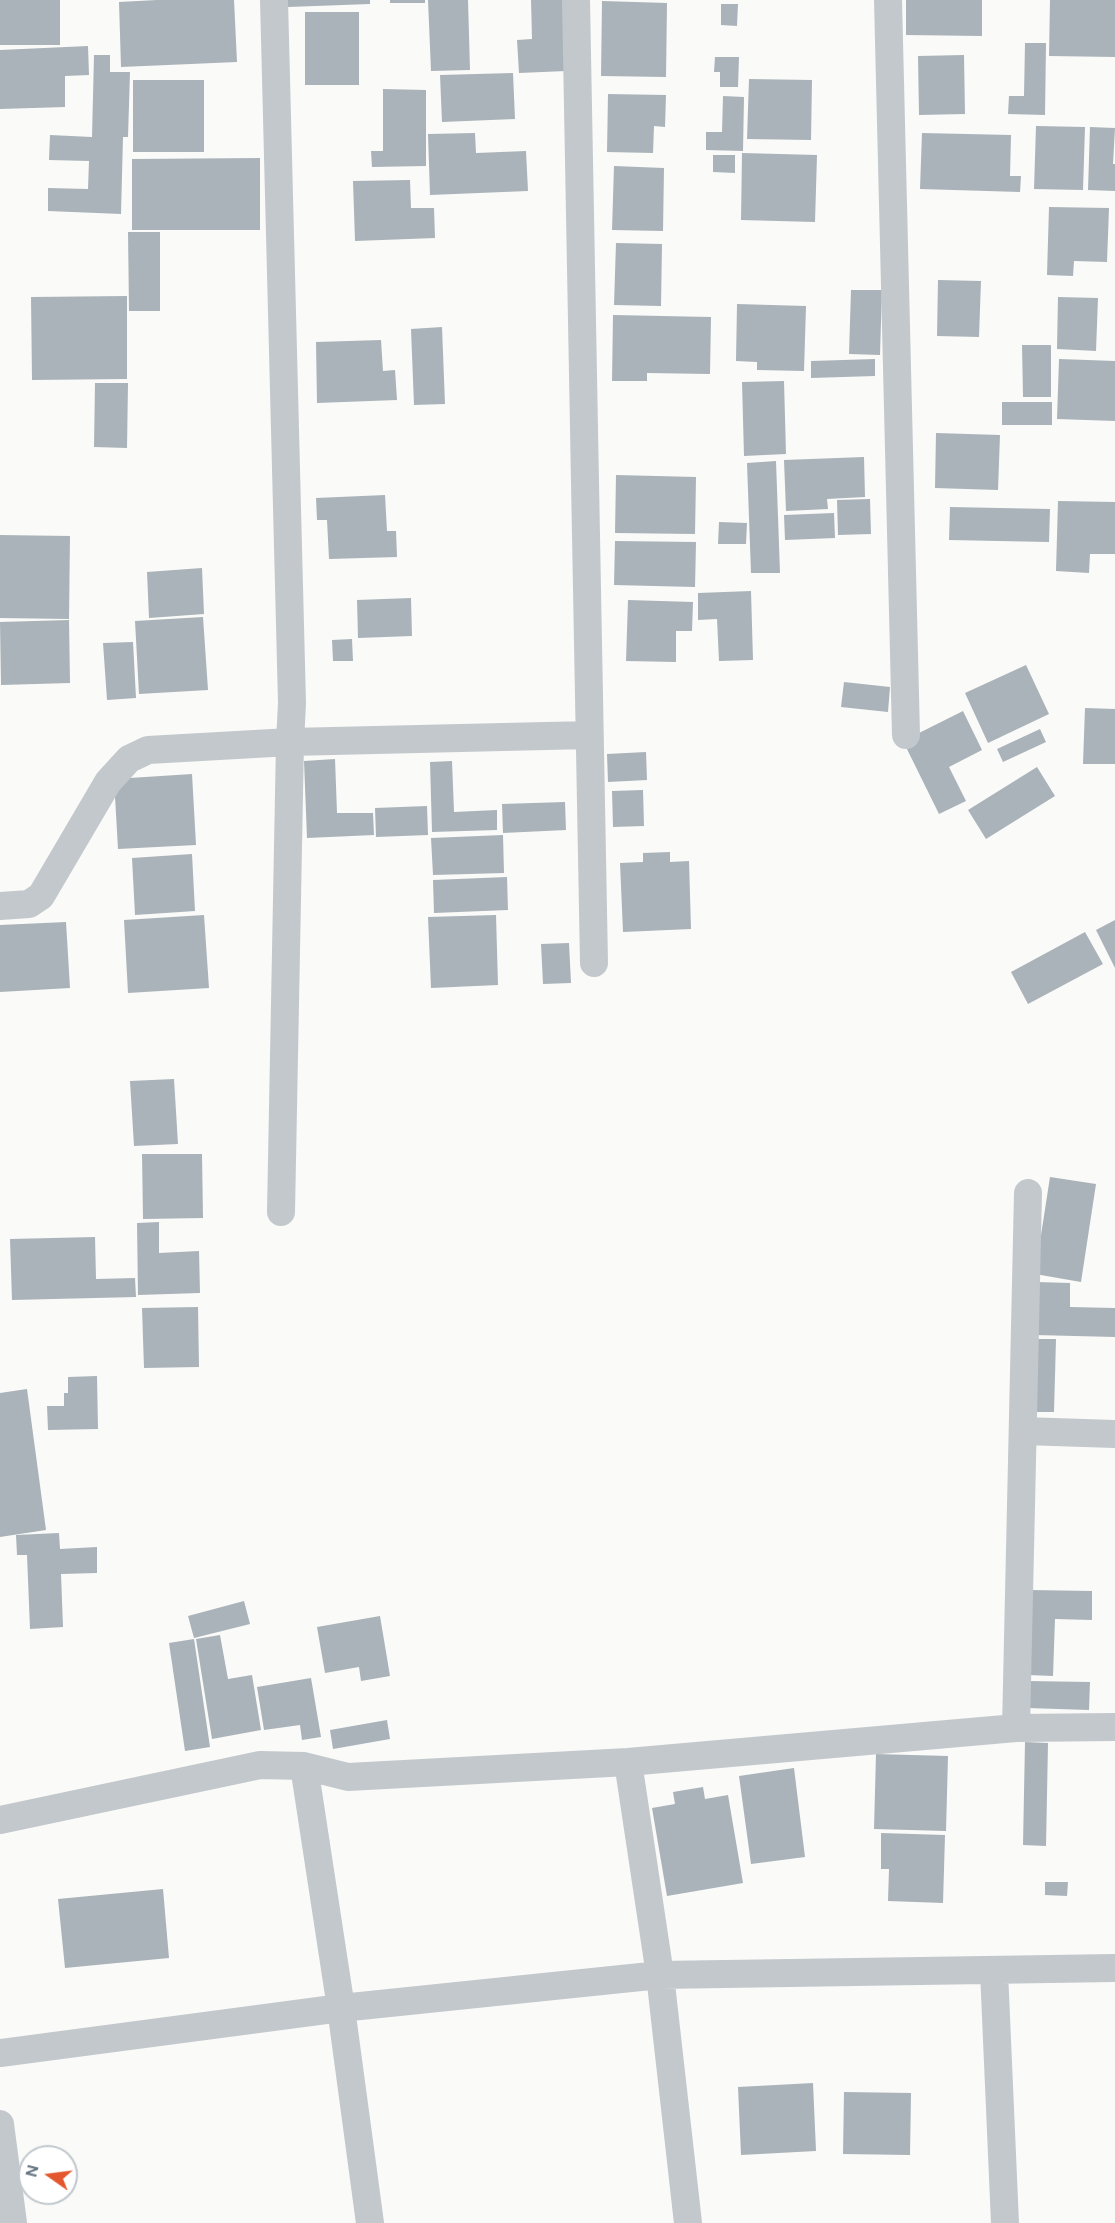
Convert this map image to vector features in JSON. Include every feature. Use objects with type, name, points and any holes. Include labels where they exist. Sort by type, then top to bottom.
[{"type":"street","points":[[274,0],[292,703],[280,1212]]},
{"type":"street","points":[[576,0],[594,963]]},
{"type":"street","points":[[888,0],[906,735]]},
{"type":"street","points":[[0,906],[29,904],[41,896],[108,782],[129,759],[148,750],[290,741],[590,735]]},
{"type":"street","points":[[1016,1728],[1028,1193]]},
{"type":"street","points":[[1023,1431],[1115,1434]]},
{"type":"street","points":[[0,1820],[260,1765],[304,1766],[348,1777],[628,1762],[1016,1728],[1115,1727]]},
{"type":"street","points":[[628,1762],[660,1975],[688,2223]]},
{"type":"street","points":[[304,1766],[341,2008],[370,2223]]},
{"type":"street","points":[[0,2053],[341,2008],[660,1975],[1115,1968]]},
{"type":"street","points":[[994,1971],[1005,2223]]},
{"type":"street","points":[[0,2124],[9,2218]]},
{"type":"building","points":[[0,0],[60,0],[60,45],[0,45]]},
{"type":"building","points":[[234,0],[237,62],[121,67],[119,2]]},
{"type":"building","points":[[287,0],[370,0],[370,4],[288,7]]},
{"type":"building","points":[[390,0],[425,0],[425,3],[390,3]]},
{"type":"building","points":[[428,0],[468,0],[470,70],[431,71]]},
{"type":"building","points":[[531,0],[563,0],[566,71],[519,73],[517,40],[532,39]]},
{"type":"building","points":[[906,0],[982,0],[982,36],[906,35]]},
{"type":"building","points":[[1050,0],[1115,0],[1115,57],[1049,56]]},
{"type":"building","points":[[602,1],[667,3],[666,77],[601,76]]},
{"type":"building","points":[[721,4],[738,4],[737,26],[721,25]]},
{"type":"building","points":[[305,12],[359,12],[359,85],[305,85]]},
{"type":"building","points":[[1025,43],[1046,43],[1045,115],[1008,114],[1009,96],[1024,96]]},
{"type":"building","points":[[88,46],[89,75],[65,76],[65,107],[0,109],[0,50]]},
{"type":"building","points":[[94,55],[110,55],[110,72],[130,72],[128,137],[123,137],[121,214],[48,211],[48,188],[88,189],[89,161],[49,160],[50,135],[92,137]]},
{"type":"building","points":[[964,55],[965,114],[919,115],[918,56]]},
{"type":"building","points":[[715,57],[739,57],[738,87],[720,87],[720,72],[714,72]]},
{"type":"building","points":[[513,73],[515,119],[442,122],[440,75]]},
{"type":"building","points":[[749,79],[812,80],[811,140],[747,139]]},
{"type":"building","points":[[133,80],[204,80],[204,152],[133,152]]},
{"type":"building","points":[[383,89],[426,90],[426,166],[372,167],[371,151],[383,151]]},
{"type":"building","points":[[608,94],[666,95],[665,127],[654,126],[653,153],[607,152]]},
{"type":"building","points":[[723,96],[744,97],[743,151],[706,150],[706,132],[722,132]]},
{"type":"building","points":[[1036,126],[1085,127],[1083,190],[1034,189]]},
{"type":"building","points":[[1090,127],[1115,128],[1113,164],[1115,164],[1115,191],[1088,190]]},
{"type":"building","points":[[475,133],[476,153],[526,151],[528,191],[430,195],[428,134]]},
{"type":"building","points":[[922,133],[1011,135],[1010,176],[1021,176],[1020,192],[920,189]]},
{"type":"building","points":[[742,153],[817,155],[815,222],[741,220]]},
{"type":"building","points":[[713,155],[735,155],[735,173],[713,172]]},
{"type":"building","points":[[260,158],[260,230],[132,230],[132,159]]},
{"type":"building","points":[[614,166],[664,168],[663,231],[612,230]]},
{"type":"building","points":[[410,180],[411,208],[434,208],[435,238],[355,241],[353,181]]},
{"type":"building","points":[[1049,207],[1109,208],[1107,262],[1074,261],[1073,276],[1047,275]]},
{"type":"building","points":[[128,232],[160,232],[160,311],[129,311]]},
{"type":"building","points":[[616,243],[662,244],[661,306],[614,305]]},
{"type":"building","points":[[938,280],[981,281],[979,337],[937,336]]},
{"type":"building","points":[[851,290],[882,290],[880,355],[849,354]]},
{"type":"building","points":[[127,296],[127,379],[32,380],[31,297]]},
{"type":"building","points":[[1058,297],[1098,298],[1096,351],[1057,349]]},
{"type":"building","points":[[737,304],[806,306],[804,371],[757,370],[757,362],[736,361]]},
{"type":"building","points":[[613,315],[711,317],[710,374],[647,373],[647,381],[612,381]]},
{"type":"building","points":[[442,327],[445,404],[414,405],[411,329]]},
{"type":"building","points":[[381,340],[383,371],[395,370],[397,400],[317,403],[316,342]]},
{"type":"building","points":[[1022,345],[1051,345],[1051,397],[1023,397]]},
{"type":"building","points":[[875,359],[875,376],[811,378],[811,361]]},
{"type":"building","points":[[1059,359],[1115,361],[1115,421],[1057,419]]},
{"type":"building","points":[[784,381],[786,454],[744,456],[742,382]]},
{"type":"building","points":[[95,383],[128,383],[127,448],[94,447]]},
{"type":"building","points":[[1002,402],[1052,402],[1052,425],[1002,425]]},
{"type":"building","points":[[936,433],[1000,435],[998,490],[935,488]]},
{"type":"building","points":[[864,457],[865,497],[827,499],[828,509],[786,511],[784,460]]},
{"type":"building","points":[[776,461],[780,573],[751,573],[747,463]]},
{"type":"building","points":[[616,475],[696,477],[695,534],[615,533]]},
{"type":"building","points":[[385,495],[387,531],[396,531],[397,557],[329,559],[327,520],[317,520],[316,498]]},
{"type":"building","points":[[870,499],[871,534],[838,535],[837,500]]},
{"type":"building","points":[[1058,501],[1115,502],[1115,554],[1090,554],[1089,573],[1056,571]]},
{"type":"building","points":[[950,507],[1050,509],[1049,542],[949,540]]},
{"type":"building","points":[[834,513],[835,538],[785,540],[784,515]]},
{"type":"building","points":[[719,522],[747,523],[746,544],[718,544]]},
{"type":"building","points":[[0,535],[70,536],[69,619],[0,618]]},
{"type":"building","points":[[615,541],[696,542],[695,587],[614,585]]},
{"type":"building","points":[[202,568],[204,614],[149,618],[147,572]]},
{"type":"building","points":[[751,591],[753,660],[719,661],[717,619],[698,620],[698,593]]},
{"type":"building","points":[[411,598],[412,636],[358,638],[357,600]]},
{"type":"building","points":[[628,600],[693,602],[692,631],[676,631],[676,662],[626,661]]},
{"type":"building","points":[[203,617],[208,690],[139,694],[135,621]]},
{"type":"building","points":[[69,620],[70,683],[1,685],[0,622]]},
{"type":"building","points":[[352,639],[353,661],[333,661],[332,640]]},
{"type":"building","points":[[133,642],[136,698],[107,700],[103,643]]},
{"type":"building","points":[[1026,665],[1049,714],[988,743],[965,693]]},
{"type":"building","points":[[844,682],[890,687],[888,712],[841,707]]},
{"type":"building","points":[[1085,708],[1115,709],[1115,764],[1083,764]]},
{"type":"building","points":[[963,711],[982,750],[949,767],[966,801],[939,814],[903,741]]},
{"type":"building","points":[[1040,729],[1046,742],[1003,762],[997,749]]},
{"type":"building","points":[[646,752],[647,780],[608,782],[607,754]]},
{"type":"building","points":[[335,759],[337,813],[373,813],[374,835],[307,838],[304,761]]},
{"type":"building","points":[[452,761],[454,812],[497,810],[497,830],[432,832],[430,762]]},
{"type":"building","points":[[1037,767],[1055,796],[986,839],[968,810]]},
{"type":"building","points":[[192,774],[196,845],[118,849],[114,779]]},
{"type":"building","points":[[643,790],[644,826],[613,827],[612,791]]},
{"type":"building","points":[[565,802],[566,830],[503,833],[502,804]]},
{"type":"building","points":[[427,806],[428,835],[376,837],[375,808]]},
{"type":"building","points":[[503,835],[504,873],[433,875],[431,838]]},
{"type":"building","points":[[670,852],[670,862],[689,861],[691,929],[623,932],[620,863],[643,862],[643,853]]},
{"type":"building","points":[[192,854],[195,911],[135,915],[132,858]]},
{"type":"building","points":[[507,877],[508,910],[434,913],[433,880]]},
{"type":"building","points":[[204,915],[209,988],[128,993],[124,920]]},
{"type":"building","points":[[496,915],[498,985],[431,988],[428,917]]},
{"type":"building","points":[[1115,920],[1115,968],[1096,930]]},
{"type":"building","points":[[66,922],[70,988],[0,992],[0,925]]},
{"type":"building","points":[[1085,932],[1103,964],[1028,1004],[1011,972]]},
{"type":"building","points":[[569,943],[571,983],[543,984],[541,944]]},
{"type":"building","points":[[174,1079],[178,1144],[134,1146],[130,1081]]},
{"type":"building","points":[[142,1154],[202,1154],[203,1218],[143,1219]]},
{"type":"building","points":[[1050,1177],[1096,1184],[1081,1282],[1035,1274]]},
{"type":"building","points":[[159,1222],[159,1253],[199,1251],[200,1293],[138,1295],[137,1223]]},
{"type":"building","points":[[95,1237],[96,1279],[135,1278],[136,1297],[12,1300],[10,1239]]},
{"type":"building","points":[[1036,1282],[1070,1283],[1070,1307],[1115,1308],[1115,1337],[1035,1335]]},
{"type":"building","points":[[198,1307],[199,1367],[144,1368],[142,1308]]},
{"type":"building","points":[[1030,1339],[1056,1339],[1054,1412],[1028,1412]]},
{"type":"building","points":[[97,1376],[98,1429],[48,1430],[47,1406],[64,1406],[64,1393],[68,1393],[68,1377]]},
{"type":"building","points":[[27,1389],[46,1530],[0,1537],[0,1393]]},
{"type":"building","points":[[59,1533],[60,1549],[97,1547],[97,1573],[61,1574],[63,1627],[30,1629],[27,1555],[17,1555],[16,1535]]},
{"type":"building","points":[[1030,1590],[1092,1591],[1092,1620],[1055,1619],[1053,1676],[1028,1675]]},
{"type":"building","points":[[244,1601],[250,1624],[194,1638],[188,1616]]},
{"type":"building","points":[[380,1616],[390,1676],[361,1681],[359,1667],[325,1673],[317,1627]]},
{"type":"building","points":[[220,1635],[228,1679],[252,1675],[261,1730],[212,1739],[196,1639]]},
{"type":"building","points":[[194,1639],[210,1747],[185,1751],[169,1643]]},
{"type":"building","points":[[311,1678],[321,1737],[302,1740],[300,1725],[264,1730],[257,1687]]},
{"type":"building","points":[[1027,1681],[1090,1682],[1089,1710],[1027,1708]]},
{"type":"building","points":[[387,1720],[390,1739],[333,1749],[330,1730]]},
{"type":"building","points":[[1025,1742],[1048,1743],[1046,1846],[1023,1845]]},
{"type":"building","points":[[876,1754],[948,1756],[946,1831],[874,1829]]},
{"type":"building","points":[[794,1768],[805,1857],[751,1864],[739,1776]]},
{"type":"building","points":[[703,1787],[705,1799],[728,1795],[743,1883],[667,1896],[652,1808],[675,1804],[673,1792]]},
{"type":"building","points":[[881,1833],[945,1835],[943,1903],[888,1901],[889,1869],[881,1869]]},
{"type":"building","points":[[1045,1882],[1068,1882],[1067,1896],[1045,1895]]},
{"type":"building","points":[[163,1889],[169,1958],[65,1968],[58,1899]]},
{"type":"building","points":[[813,2083],[816,2151],[741,2155],[738,2087]]},
{"type":"building","points":[[844,2092],[911,2093],[910,2155],[843,2154]]}]
